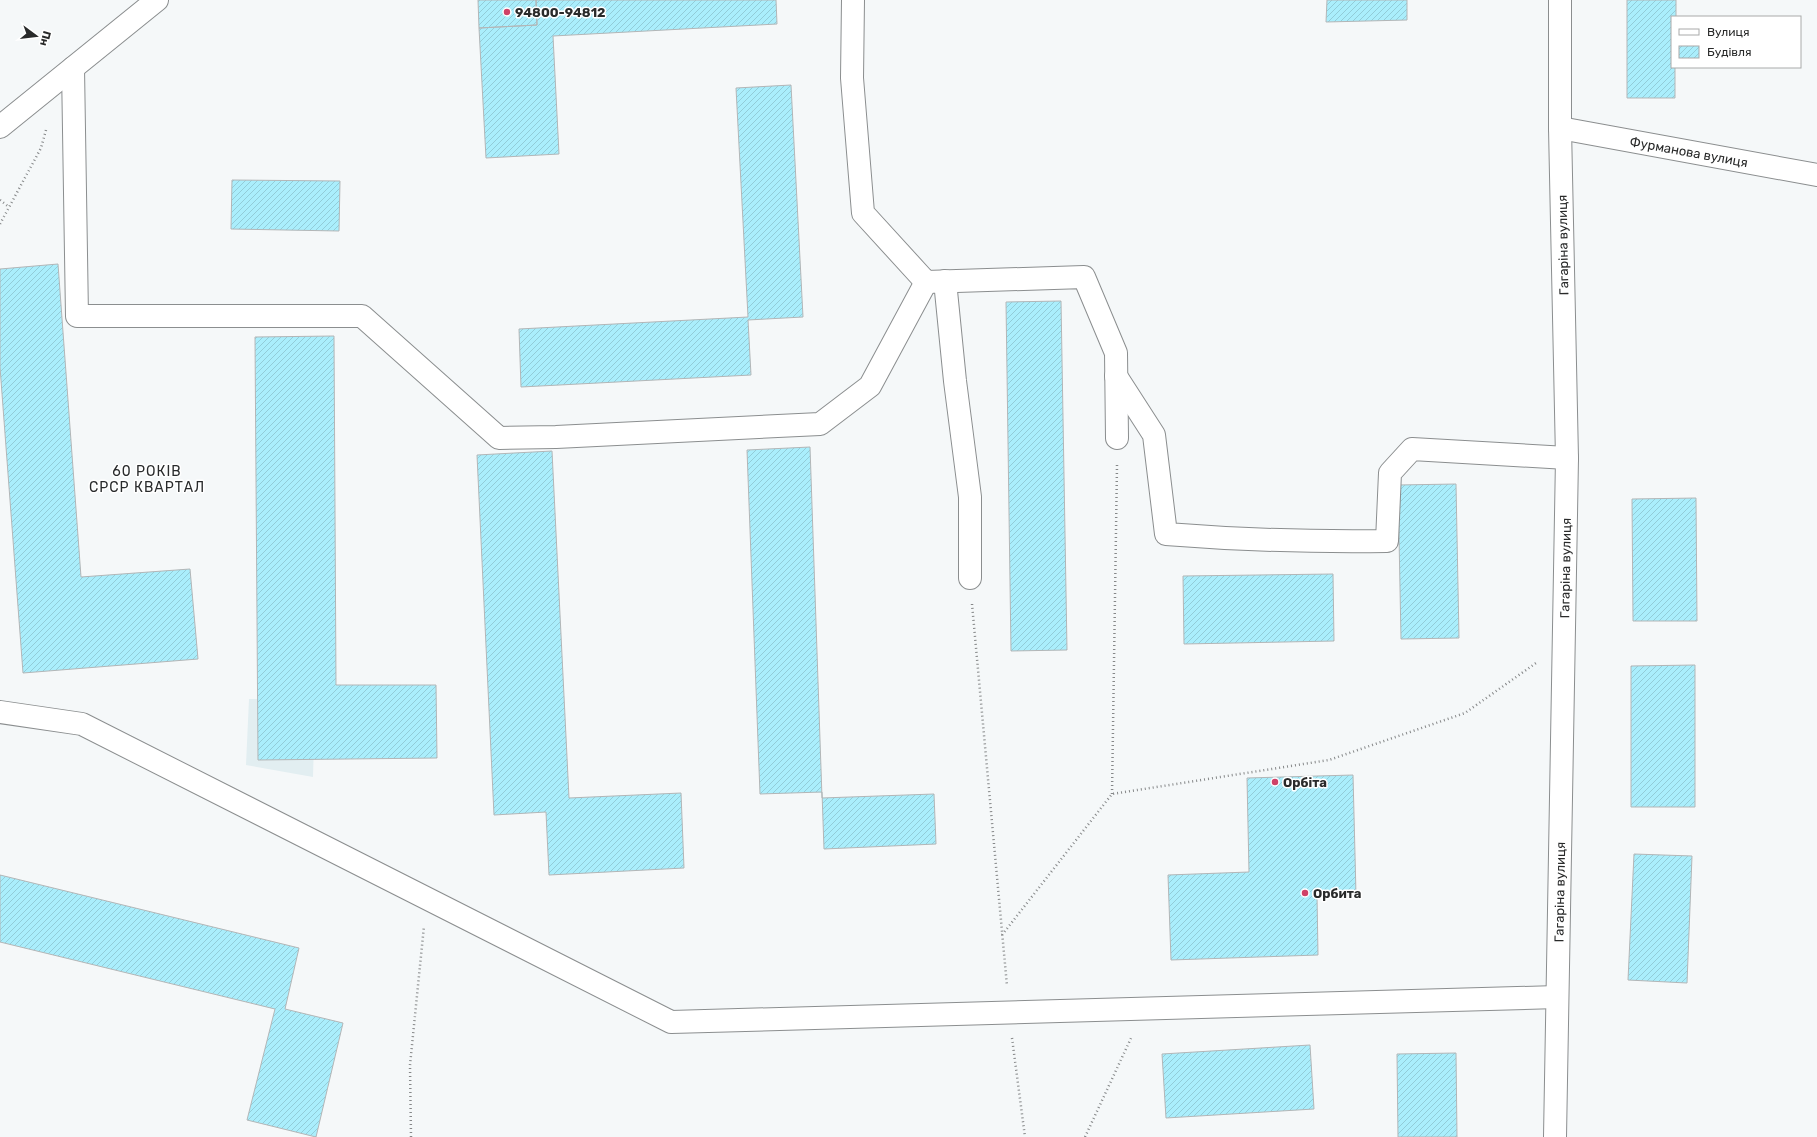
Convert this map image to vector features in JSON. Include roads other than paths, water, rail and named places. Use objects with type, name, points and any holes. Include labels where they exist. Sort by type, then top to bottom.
[{"type":"street","points":[[0,127],[158,0]]},
{"type":"street","points":[[853,0],[852,78],[863,213],[935,282],[955,381],[970,497],[970,578]]},
{"type":"street","name":"Гагаріна вулиця","points":[[1555,1137],[1562,644],[1567,458],[1560,128],[1560,0]]},
{"type":"street","points":[[73,68],[77,316],[362,316],[499,438],[556,437],[820,424],[870,386],[935,282]]},
{"type":"street","name":"Фурманова вулиця","points":[[1560,128],[1817,175]]},
{"type":"street","points":[[935,282],[1084,276],[1116,353],[1117,438]]},
{"type":"street","points":[[1116,376],[1154,434],[1166,534],[1224,539],[1302,542],[1388,541],[1390,473],[1412,449],[1567,458]]},
{"type":"street","points":[[0,712],[82,724],[672,1022],[1557,997]]},
{"type":"place","name":"94800-94812","points":[[507,12]]},
{"type":"place","name":"Орбіта","points":[[1275,782]]},
{"type":"place","name":"Орбита","points":[[1305,893]]},
{"type":"district","name":"60 РОКІВ СРСР КВАРТАЛ","points":[[147,480]]}]
